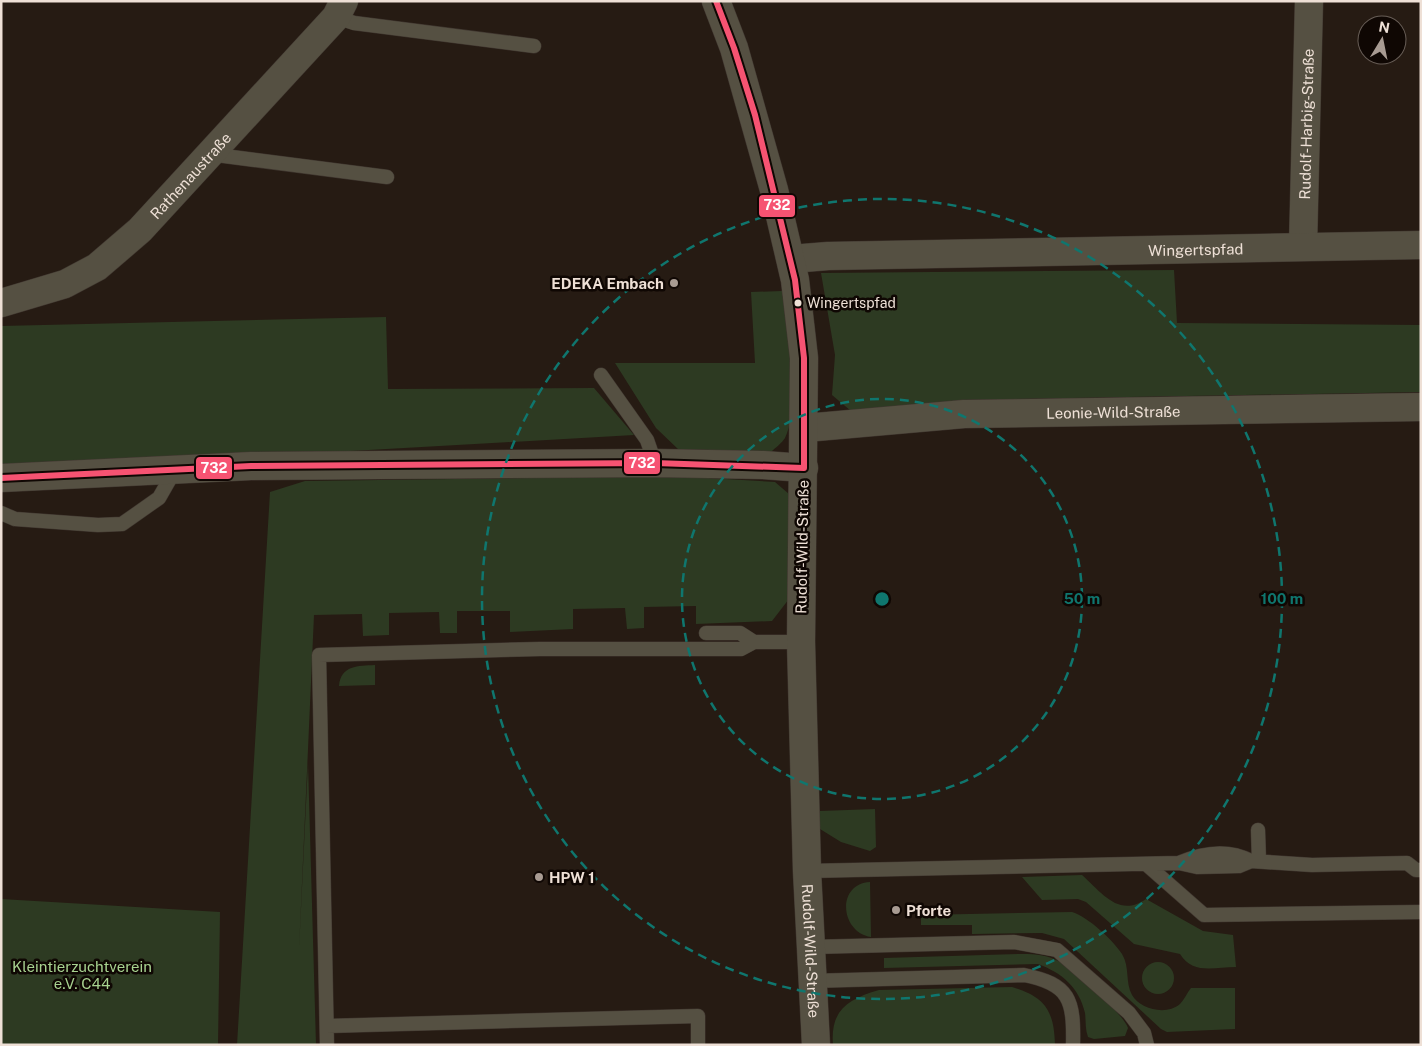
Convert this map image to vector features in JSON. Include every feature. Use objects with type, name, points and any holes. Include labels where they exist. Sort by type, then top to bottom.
[{"type":"street","name":"Rudolf-Wild-Straße","points":[[716,1],[734,48],[755,115],[791,260],[804,358],[805,428],[801,642],[811,981],[816,1045]]},
{"type":"street","name":"Rudolf-Harbig-Straße","points":[[1303,246],[1309,1]]},
{"type":"street","name":"Rathenaustraße","points":[[1,303],[65,284],[97,267],[140,230],[340,9]]},
{"type":"street","name":"Wingertspfad","points":[[791,260],[828,256],[1421,244]]},
{"type":"street","name":"Leonie-Wild-Straße","points":[[805,428],[964,414],[1421,407]]},
{"type":"street","points":[[1,478],[260,466],[655,463],[763,465],[804,468]]},
{"type":"lane","points":[[340,9],[354,24],[534,46]]},
{"type":"lane","points":[[209,154],[387,176]]},
{"type":"lane","points":[[601,375],[647,440],[655,463]]},
{"type":"lane","points":[[1,513],[15,519],[98,525],[122,524],[158,498],[175,470]]},
{"type":"lane","points":[[706,633],[740,633],[754,642]]},
{"type":"lane","points":[[327,1045],[319,655],[540,649],[741,649],[754,642],[801,642]]},
{"type":"lane","points":[[1255,861],[1258,830]]},
{"type":"lane","points":[[807,871],[1179,863],[1198,855],[1237,854],[1255,861],[1312,865],[1407,863],[1416,870],[1421,870]]},
{"type":"lane","points":[[1146,864],[1204,916],[1421,912]]},
{"type":"lane","points":[[811,947],[1014,942],[1057,950],[1129,1013],[1144,1033],[1147,1045]]},
{"type":"lane","points":[[811,981],[1024,975],[1046,979],[1062,989],[1069,1001],[1073,1045]]},
{"type":"lane","points":[[327,1026],[698,1016],[698,1045]]},
{"type":"green space","points":[[1174,270],[1177,323],[1421,325],[1421,392],[964,400],[851,411],[832,395],[835,355],[821,273]]},
{"type":"green space","points":[[782,291],[792,387],[790,424],[785,438],[771,452],[678,449],[656,428],[615,363],[755,363],[751,292]]},
{"type":"green space","points":[[386,317],[388,389],[594,388],[634,435],[1,471],[1,326]]},
{"type":"green space","points":[[674,476],[775,482],[789,494],[789,599],[772,621],[696,624],[696,606],[644,607],[644,628],[627,629],[625,608],[573,609],[573,629],[510,632],[510,611],[457,611],[457,633],[440,633],[439,612],[389,613],[389,635],[363,636],[362,614],[314,615],[299,950],[308,763],[316,1045],[237,1045],[270,492],[305,481]]},
{"type":"green space","points":[[375,665],[375,685],[339,686],[340,679],[347,670]]},
{"type":"green space","points":[[875,809],[876,847],[870,851],[841,842],[820,829],[820,811]]},
{"type":"green space","points":[[1082,875],[1104,896],[1119,905],[1136,904],[1146,899],[1203,931],[1233,935],[1236,967],[1198,967],[1185,961],[1180,954],[1134,944],[1086,902],[1078,899],[1042,900],[1022,877]]},
{"type":"green space","points":[[870,882],[871,937],[853,927],[848,918],[846,908],[847,899],[851,891],[859,885]]},
{"type":"green space","name":"Kleintierzuchtverein e.V. C44","points":[[1,899],[220,912],[218,1045],[1,1045]]},
{"type":"green space","points":[[1072,912],[1085,918],[1107,936],[1122,954],[1126,964],[1130,990],[1132,995],[1141,1004],[1154,1009],[1168,1010],[1180,1004],[1191,988],[1235,988],[1235,1029],[1167,1032],[1161,1029],[1064,939],[1042,933],[972,934],[972,925],[921,925],[921,915]]},
{"type":"green space","points":[[1033,954],[1047,957],[1056,960],[1073,971],[1117,1012],[1128,1028],[1125,1036],[1094,1039],[1088,1037],[1085,1013],[1074,988],[1055,972],[1038,964],[884,968],[884,958]]},
{"type":"green space","points":[[1158,962],[1164,963],[1169,967],[1173,972],[1173,984],[1169,989],[1164,993],[1158,994],[1152,993],[1147,989],[1143,984],[1142,978],[1143,972],[1147,967],[1152,963]]},
{"type":"green space","points":[[1012,987],[1032,995],[1046,1007],[1050,1014],[1055,1045],[833,1045],[835,1023],[843,1008],[858,997],[879,990]]},
{"type":"transit line","name":"732","points":[[1,478],[251,466],[655,463],[804,468],[804,358],[795,280],[755,115],[734,48],[716,1]]},
{"type":"place","name":"EDEKA Embach","points":[[674,283]]},
{"type":"place","name":"Wingertspfad","points":[[798,303]]},
{"type":"place","name":"HPW 1","points":[[539,877]]},
{"type":"place","name":"Pforte","points":[[896,910]]}]
